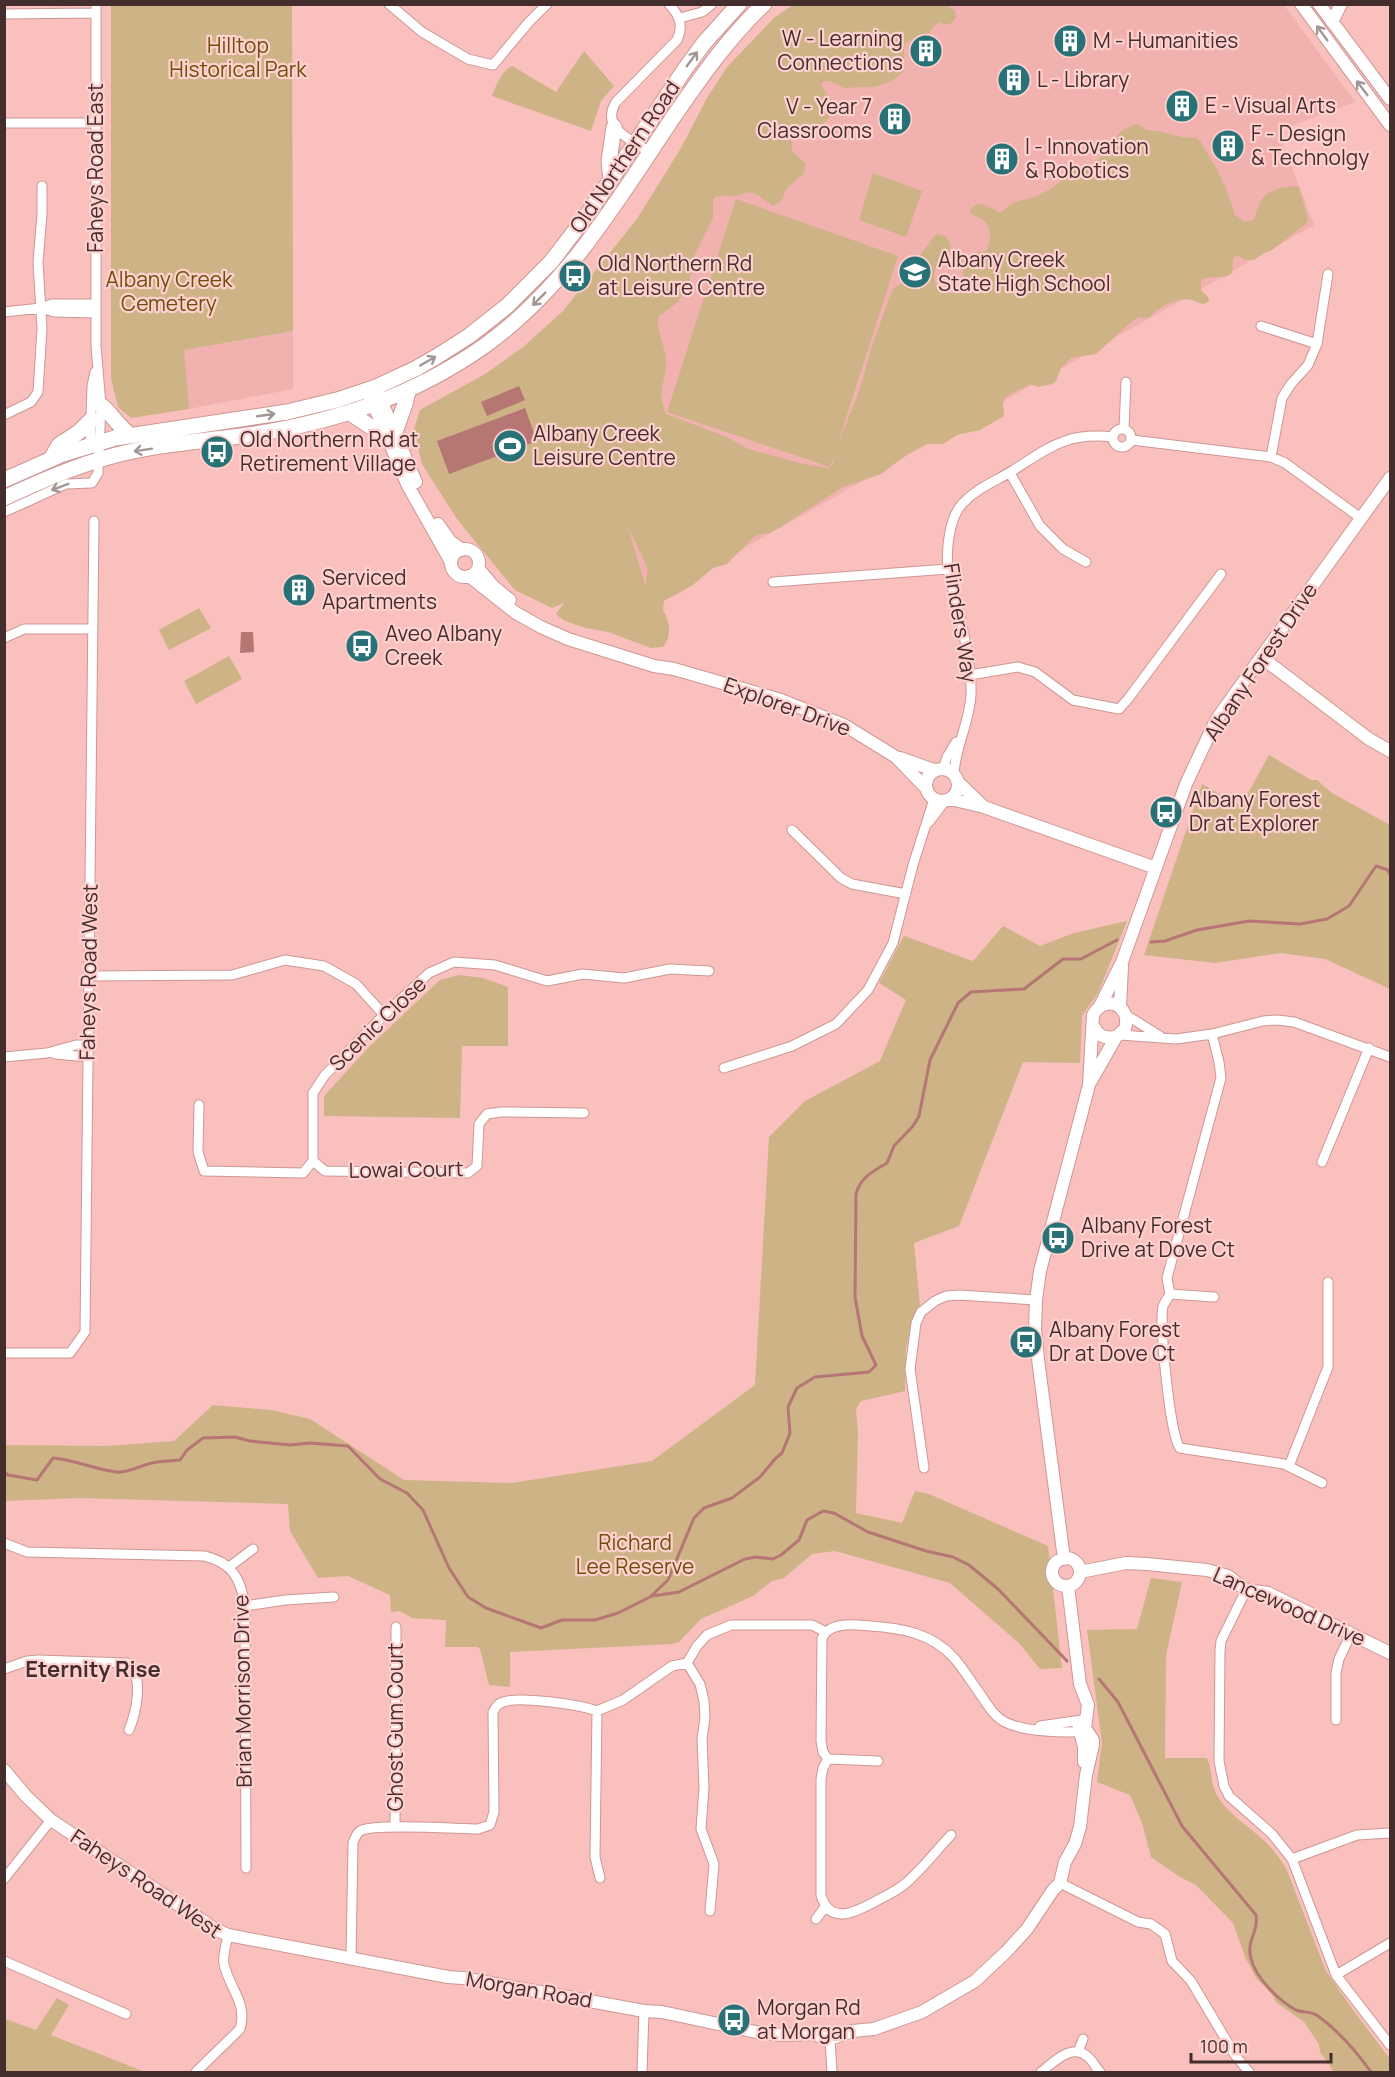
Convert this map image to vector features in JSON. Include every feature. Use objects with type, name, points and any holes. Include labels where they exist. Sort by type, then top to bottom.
[{"type":"highway","name":"Old Northern Road","points":[[4,480],[51,459],[130,435],[287,412],[372,388],[415,369],[469,336],[536,279],[565,246],[704,43],[739,4]]},
{"type":"highway","name":"Old Northern Road","points":[[4,498],[62,471],[95,461],[137,451],[302,426],[350,413],[408,391],[452,367],[488,343],[538,300],[585,247],[706,69],[735,33],[764,4]]},
{"type":"highway","points":[[611,180],[609,161],[615,127]]},
{"type":"highway","points":[[350,413],[374,429],[389,432],[405,404],[408,391]]},
{"type":"highway","points":[[101,405],[130,435]]},
{"type":"highway","points":[[51,459],[59,445],[79,432],[91,420]]},
{"type":"street","points":[[389,4],[422,32],[468,59],[494,65],[547,4]]},
{"type":"street","points":[[650,152],[615,127],[610,118],[613,106],[680,35],[680,18],[669,4]]},
{"type":"street","points":[[680,18],[699,14],[712,4]]},
{"type":"street","points":[[1332,22],[1341,4]]},
{"type":"street","points":[[1313,7],[1332,22],[1390,99]]},
{"type":"street","points":[[1313,7],[1390,125]]},
{"type":"street","points":[[4,14],[96,9]]},
{"type":"street","name":"Faheys Road East","points":[[95,461],[95,444],[101,405],[96,367],[96,9]]},
{"type":"street","points":[[4,123],[95,123]]},
{"type":"street","points":[[4,415],[31,402],[37,394],[41,351],[38,256],[42,186]]},
{"type":"street","points":[[1271,457],[1282,398],[1308,365],[1317,344],[1328,274]]},
{"type":"street","points":[[4,312],[41,308],[52,304],[96,308]]},
{"type":"street","points":[[1261,326],[1317,344]]},
{"type":"street","name":"Faheys Road East","points":[[95,444],[91,420],[92,386],[96,367]]},
{"type":"street","points":[[1124,429],[1126,382]]},
{"type":"street","points":[[372,388],[412,492],[451,561],[452,568],[458,575],[473,572],[477,556],[470,551],[462,550],[450,541],[422,497],[389,432]]},
{"type":"street","points":[[1124,429],[1130,432],[1132,440],[1127,446],[1120,447],[1114,443],[1113,436],[1116,431],[1124,429]]},
{"type":"street","name":"Flinders Way","points":[[947,774],[946,757],[961,735],[969,709],[970,675],[948,569],[949,531],[961,504],[981,488],[1064,440],[1094,435],[1113,436]]},
{"type":"street","points":[[1132,440],[1271,457],[1285,463],[1362,519]]},
{"type":"street","points":[[4,512],[66,484],[92,483],[97,477],[95,461]]},
{"type":"street","points":[[1010,472],[1040,526],[1063,549],[1086,562]]},
{"type":"street","name":"Albany Forest Drive","points":[[1100,1006],[1122,962],[1179,803],[1209,734],[1226,705],[1390,478]]},
{"type":"street","name":"Faheys Road West","points":[[4,1353],[70,1353],[85,1332],[91,629],[94,521]]},
{"type":"street","points":[[451,561],[455,554],[462,550]]},
{"type":"street","points":[[773,582],[948,569]]},
{"type":"street","name":"Explorer Drive","points":[[473,572],[516,613],[541,627],[593,648],[781,700],[829,718],[896,757],[926,788],[943,800],[984,807],[1156,868]]},
{"type":"street","points":[[970,675],[1018,667],[1035,672],[1073,700],[1119,709],[1221,574]]},
{"type":"street","points":[[4,638],[24,629],[91,629]]},
{"type":"street","points":[[1261,657],[1368,739],[1390,751]]},
{"type":"street","name":"Explorer Drive","points":[[896,757],[947,774],[984,807]]},
{"type":"street","points":[[724,1068],[792,1046],[836,1024],[868,990],[893,943],[913,865],[926,826],[943,800],[956,791],[947,774],[927,778],[926,788]]},
{"type":"street","points":[[792,830],[841,878],[852,884],[906,894]]},
{"type":"street","points":[[88,976],[232,975],[285,960],[324,966],[356,984],[384,1016]]},
{"type":"street","name":"Scenic Close","points":[[313,1161],[313,1094],[325,1075],[429,974],[454,962],[495,965],[547,981],[583,974],[624,978],[670,969],[710,970]]},
{"type":"street","name":"Albany Forest Drive","points":[[1122,962],[1123,1011]]},
{"type":"street","points":[[1064,1558],[1038,1359],[1035,1329],[1036,1300],[1049,1232],[1089,1085],[1093,1015],[1100,1006],[1111,1003],[1162,1038]]},
{"type":"street","points":[[1089,1085],[1126,1025],[1123,1011]]},
{"type":"street","points":[[1094,1027],[1104,1037],[1176,1040],[1277,1020],[1294,1022],[1390,1057]]},
{"type":"street","points":[[1212,1034],[1221,1078],[1167,1278],[1170,1294],[1163,1307],[1162,1328],[1175,1438],[1178,1446],[1183,1449],[1289,1466],[1322,1483]]},
{"type":"street","points":[[4,1057],[47,1053],[88,1045]]},
{"type":"street","points":[[1322,1162],[1369,1048]]},
{"type":"street","points":[[47,1053],[88,1057]]},
{"type":"street","points":[[199,1105],[198,1152],[204,1172],[303,1173],[313,1161]]},
{"type":"street","name":"Lowai Court","points":[[313,1161],[326,1171],[468,1173],[477,1166],[479,1124],[487,1114],[501,1112],[584,1113]]},
{"type":"street","points":[[1289,1466],[1328,1368],[1328,1282]]},
{"type":"street","points":[[1170,1294],[1214,1298]]},
{"type":"street","points":[[924,1467],[910,1369],[916,1323],[921,1312],[946,1296],[1036,1300]]},
{"type":"street","name":"Brian Morrison Drive","points":[[4,1543],[27,1552],[204,1556],[223,1562],[229,1567],[240,1584],[245,1606],[246,1868]]},
{"type":"street","points":[[229,1567],[253,1549]]},
{"type":"street","points":[[1064,1558],[1075,1562],[1080,1572],[1076,1581],[1068,1586],[1057,1583],[1052,1574],[1055,1564],[1064,1558]]},
{"type":"street","name":"Lancewood Drive","points":[[1080,1572],[1126,1563],[1217,1572],[1232,1578],[1246,1590],[1265,1592],[1390,1653]]},
{"type":"street","points":[[1068,1586],[1080,1684],[1088,1705],[1082,1726]]},
{"type":"street","points":[[1246,1590],[1221,1641],[1219,1726],[1221,1775],[1229,1796],[1272,1834],[1292,1859],[1336,1975],[1390,2045]]},
{"type":"street","points":[[245,1606],[285,1600],[334,1597]]},
{"type":"street","points":[[351,1958],[353,1843],[359,1832],[365,1829],[395,1827],[478,1829],[490,1825],[494,1812],[493,1712],[499,1704],[508,1701],[546,1701],[587,1707],[597,1711],[623,1700],[666,1669],[687,1663],[701,1640],[731,1625],[812,1625],[826,1632]]},
{"type":"street","name":"Ghost Gum Court","points":[[395,1827],[396,1627]]},
{"type":"street","points":[[828,1759],[823,1752],[821,1741],[822,1638],[832,1627],[895,1628],[921,1634],[954,1658],[999,1718],[1011,1725],[1062,1733],[1082,1726]]},
{"type":"street","points":[[1336,1720],[1336,1673],[1351,1634]]},
{"type":"street","points":[[4,1669],[27,1661],[38,1660],[127,1663],[134,1668],[137,1678],[136,1713],[129,1730]]},
{"type":"street","points":[[687,1663],[700,1684],[704,1701],[705,1718],[702,1739],[704,1787],[701,1829],[714,1864],[710,1911]]},
{"type":"street","points":[[597,1711],[595,1857],[600,1878]]},
{"type":"street","points":[[832,2073],[830,2039],[852,2031],[874,2029],[922,2012],[975,1981],[1027,1929],[1060,1883],[1065,1862],[1075,1844],[1080,1827],[1086,1775],[1093,1745],[1093,1740],[1082,1726]]},
{"type":"street","points":[[828,1759],[878,1761]]},
{"type":"street","points":[[828,1759],[821,1779],[821,1895],[825,1907],[835,1913],[854,1912],[895,1891],[912,1877],[951,1835]]},
{"type":"street","name":"Faheys Road West","points":[[4,1770],[51,1820],[215,1929],[228,1935],[223,1962],[243,2010],[243,2019],[240,2029],[196,2073]]},
{"type":"street","points":[[4,1879],[51,1820]]},
{"type":"street","points":[[1292,1859],[1357,1835],[1390,1833]]},
{"type":"street","points":[[1060,1883],[1138,1922],[1151,1924],[1162,1930],[1168,1940],[1172,1961],[1191,1981],[1235,2055],[1249,2073]]},
{"type":"street","points":[[816,1919],[825,1907]]},
{"type":"street","name":"Morgan Road","points":[[228,1935],[448,1977],[644,2011],[662,2012],[756,2032],[782,2035],[812,2034],[830,2039]]},
{"type":"street","points":[[1336,1975],[1390,1943]]},
{"type":"street","points":[[4,1961],[126,2014]]},
{"type":"street","points":[[642,2073],[644,2011]]},
{"type":"street","points":[[1078,2052],[1083,2039]]},
{"type":"street","points":[[1041,2073],[1066,2054],[1078,2052],[1088,2056],[1100,2073]]},
{"type":"shaded area","name":"Albany Creek State High School","points":[[796,5],[1284,5],[1355,102],[1278,131],[1314,225],[651,601],[563,318]]},
{"type":"shaded area","points":[[293,331],[293,389],[189,409],[183,350]]},
{"type":"shaded area","points":[[519,386],[525,400],[487,416],[481,402]]},
{"type":"shaded area","points":[[525,408],[537,441],[449,474],[437,441]]},
{"type":"shaded area","points":[[241,632],[253,632],[254,652],[240,653]]},
{"type":"green space","points":[[111,5],[292,5],[293,331],[184,350],[189,409],[131,418],[118,407],[111,378]]},
{"type":"green space","name":"Albany Creek State High School","points":[[793,5],[947,5],[955,11],[956,16],[951,23],[938,22],[929,33],[907,42],[904,46],[904,70],[889,82],[874,87],[846,89],[829,81],[821,84],[836,108],[819,130],[791,137],[792,151],[806,164],[804,173],[787,188],[781,201],[773,206],[758,195],[749,192],[736,196],[717,196],[713,199],[713,218],[694,256],[689,285],[678,302],[659,316],[659,332],[666,358],[662,398],[666,414],[724,436],[748,449],[803,464],[829,468],[833,465],[834,456],[830,467],[667,412],[736,199],[898,256],[836,449],[859,392],[891,293],[894,288],[909,278],[919,257],[936,234],[945,236],[951,248],[938,264],[934,279],[940,293],[954,293],[964,278],[961,261],[968,255],[986,251],[989,243],[988,226],[982,219],[969,212],[972,207],[980,204],[1000,213],[1014,202],[1032,198],[1049,190],[1076,166],[1089,170],[1111,142],[1130,126],[1138,124],[1147,130],[1196,138],[1200,141],[1224,185],[1234,214],[1245,222],[1254,220],[1263,197],[1268,193],[1279,188],[1297,186],[1308,219],[1306,224],[1272,250],[1254,260],[1245,260],[1237,255],[1233,259],[1232,273],[1201,280],[1201,290],[1209,301],[1206,303],[1186,299],[1174,301],[1148,318],[1139,317],[1096,354],[1071,358],[1061,368],[1056,381],[1052,384],[1038,387],[1030,384],[1005,397],[1004,416],[980,430],[957,435],[943,444],[927,444],[909,453],[881,474],[843,487],[770,533],[754,537],[727,564],[713,568],[693,585],[664,601],[663,610],[669,629],[668,638],[663,647],[651,648],[608,632],[585,628],[563,620],[556,614],[564,603],[552,608],[515,590],[457,519],[422,464],[414,429],[420,410],[485,374],[522,348],[563,311],[637,219],[727,67],[775,17]],"holes":[[[628,527],[648,569],[646,584]]]},
{"type":"green space","points":[[584,51],[614,86],[601,101],[591,131],[492,96],[502,75],[512,66],[556,92]]},
{"type":"green space","points":[[873,173],[922,191],[906,237],[859,220]]},
{"type":"green space","points":[[199,608],[211,628],[169,650],[159,630]]},
{"type":"green space","points":[[229,656],[242,679],[196,704],[184,681]]},
{"type":"green space","points":[[1269,755],[1311,780],[1317,780],[1332,793],[1390,825],[1390,989],[1325,959],[1281,953],[1215,963],[1144,955],[1202,784],[1241,806]]},
{"type":"green space","name":"Richard Lee Reserve","points":[[1127,921],[1098,993],[1082,1016],[1080,1063],[1023,1062],[959,1226],[914,1243],[920,1306],[912,1320],[906,1348],[905,1391],[861,1401],[856,1409],[858,1432],[856,1513],[902,1523],[915,1491],[929,1494],[1048,1546],[1062,1668],[1040,1669],[1019,1643],[950,1583],[835,1551],[812,1554],[784,1578],[772,1581],[753,1596],[701,1619],[679,1642],[510,1652],[510,1687],[489,1685],[480,1649],[477,1647],[445,1647],[446,1620],[412,1618],[399,1611],[391,1612],[390,1595],[348,1576],[318,1578],[290,1531],[288,1504],[78,1498],[5,1501],[4,1445],[107,1446],[174,1441],[213,1405],[271,1410],[310,1419],[404,1480],[512,1483],[652,1461],[755,1385],[769,1137],[805,1101],[880,1061],[906,1000],[879,983],[904,936],[973,961],[1003,926],[1040,946],[1074,933]]},
{"type":"green space","points":[[459,975],[483,978],[508,987],[508,1046],[462,1046],[460,1118],[324,1116],[324,1096],[370,1046],[440,980]]},
{"type":"green space","points":[[1151,1578],[1182,1582],[1166,1656],[1165,1758],[1207,1758],[1214,1788],[1222,1803],[1267,1843],[1280,1859],[1286,1868],[1326,1971],[1390,2059],[1390,2072],[1334,2072],[1304,2022],[1277,2003],[1271,1993],[1256,1978],[1246,1959],[1233,1923],[1196,1885],[1151,1857],[1142,1823],[1130,1795],[1097,1782],[1102,1743],[1087,1630],[1137,1629]]},
{"type":"green space","points":[[57,1998],[69,2005],[51,2035],[145,2072],[5,2072],[5,2019],[36,2030]]},
{"type":"waterway","points":[[1151,942],[1165,941],[1197,930],[1249,921],[1300,924],[1327,919],[1349,906],[1376,866],[1388,870],[1390,874]]},
{"type":"waterway","points":[[4,1472],[8,1475],[37,1480],[53,1458],[108,1471],[125,1472],[152,1463],[180,1460],[187,1450],[203,1438],[235,1437],[290,1445],[310,1443],[348,1446],[380,1479],[407,1493],[423,1510],[449,1568],[468,1597],[486,1608],[541,1628],[562,1620],[595,1620],[618,1613],[650,1597],[668,1580],[694,1518],[704,1508],[732,1498],[760,1477],[782,1453],[790,1433],[788,1407],[797,1388],[815,1377],[869,1372],[876,1365],[862,1336],[855,1297],[856,1194],[864,1179],[887,1163],[894,1146],[919,1116],[930,1060],[958,1003],[971,992],[1024,989],[1063,959],[1081,959],[1117,940]]},
{"type":"waterway","points":[[652,1596],[679,1592],[745,1559],[756,1557],[773,1559],[799,1540],[807,1520],[823,1511],[834,1513],[868,1532],[926,1551],[953,1557],[969,1565],[998,1589],[1067,1661]]},
{"type":"waterway","points":[[1099,1679],[1118,1702],[1182,1826],[1256,1915],[1256,1927],[1250,1952],[1258,1974],[1269,1988],[1289,2006],[1299,2011],[1316,2014],[1353,2049],[1371,2072]]},
{"type":"place","name":"M - Humanities","points":[[1070,41]]},
{"type":"place","name":"W - Learning Connections","points":[[926,51]]},
{"type":"place","name":"L - Library","points":[[1014,80]]},
{"type":"place","name":"E - Visual Arts","points":[[1182,106]]},
{"type":"place","name":"V - Year 7 Classrooms","points":[[895,119]]},
{"type":"place","name":"F - Design & Technolgy","points":[[1228,146]]},
{"type":"place","name":"I - Innovation & Robotics","points":[[1002,159]]},
{"type":"place","name":"Albany Creek State High School","points":[[915,272]]},
{"type":"place","name":"Old Northern Rd at Leisure Centre","points":[[575,276]]},
{"type":"place","name":"Albany Creek Leisure Centre","points":[[510,446]]},
{"type":"place","name":"Old Northern Rd at Retirement Village","points":[[217,452]]},
{"type":"place","name":"Serviced Apartments","points":[[299,590]]},
{"type":"place","name":"Aveo Albany Creek","points":[[362,646]]},
{"type":"place","name":"Albany Forest Dr at Explorer","points":[[1166,812]]},
{"type":"place","name":"Albany Forest Drive at Dove Ct","points":[[1058,1238]]},
{"type":"place","name":"Albany Forest Dr at Dove Ct","points":[[1026,1342]]},
{"type":"place","name":"Morgan Rd at Morgan","points":[[734,2020]]},
{"type":"district","name":"Eternity Rise","points":[[93,1669]]},
{"type":"park label","name":"Hilltop Historical Park","points":[[238,58]]},
{"type":"park label","name":"Albany Creek Cemetery","points":[[169,292]]}]
